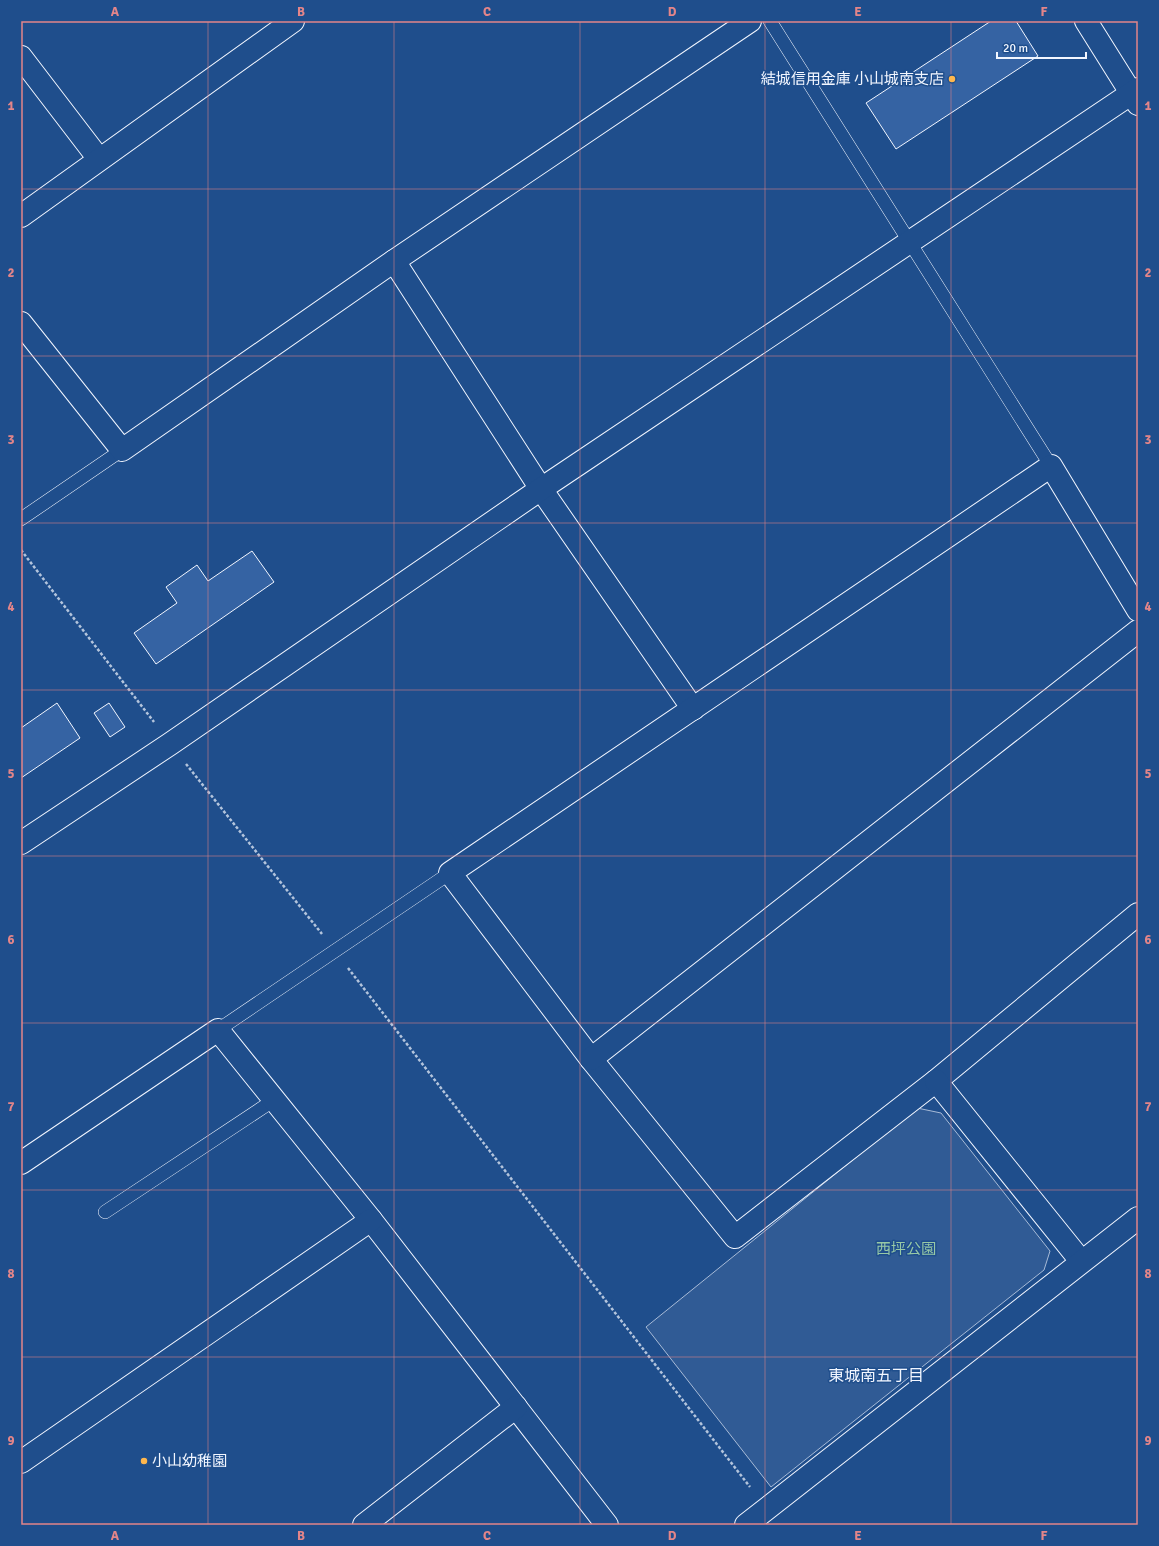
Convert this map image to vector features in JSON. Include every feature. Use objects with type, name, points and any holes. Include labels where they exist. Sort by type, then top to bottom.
[{"type":"street","points":[[21,216],[293,21]]},
{"type":"street","points":[[21,323],[122,450],[394,261],[750,21]]},
{"type":"street","points":[[21,843],[170,744],[541,489],[1136,96],[1086,21]]},
{"type":"street","points":[[21,57],[99,159]]},
{"type":"street","points":[[394,261],[541,489],[693,708]]},
{"type":"street","points":[[1138,610],[1051,466],[450,873],[591,1059],[735,1238],[936,1081],[1138,914]]},
{"type":"street","points":[[591,1059],[1138,631]]},
{"type":"street","points":[[21,1163],[218,1030],[371,1220],[607,1525]]},
{"type":"street","points":[[936,1081],[1081,1261]]},
{"type":"street","points":[[746,1525],[1081,1261],[1138,1218]]},
{"type":"street","points":[[21,1462],[371,1220]]},
{"type":"street","points":[[364,1525],[516,1407]]},
{"type":"lane","points":[[770,21],[1051,466]]},
{"type":"lane","points":[[21,519],[122,450]]},
{"type":"lane","points":[[218,1030],[450,873]]},
{"type":"lane","points":[[105,1212],[274,1100]]},
{"type":"path","points":[[21,550],[170,744],[335,951],[767,1508]]},
{"type":"shaded area","name":"西坪公園","points":[[917,1108],[941,1113],[1050,1251],[1044,1270],[771,1487],[646,1327]]},
{"type":"building","name":"結城信用金庫 小山城南支店","points":[[991,21],[1016,21],[1038,56],[896,149],[866,103]]},
{"type":"building","points":[[252,551],[274,582],[156,664],[134,633],[177,603],[166,587],[197,565],[208,581]]},
{"type":"building","points":[[57,703],[80,738],[21,778],[21,728]]},
{"type":"building","points":[[109,703],[125,727],[110,737],[94,713]]},
{"type":"place","name":"結城信用金庫 小山城南支店","points":[[952,79]]},
{"type":"place","name":"小山幼稚園","points":[[144,1461]]},
{"type":"district","name":"東城南五丁目","points":[[876,1375]]}]
